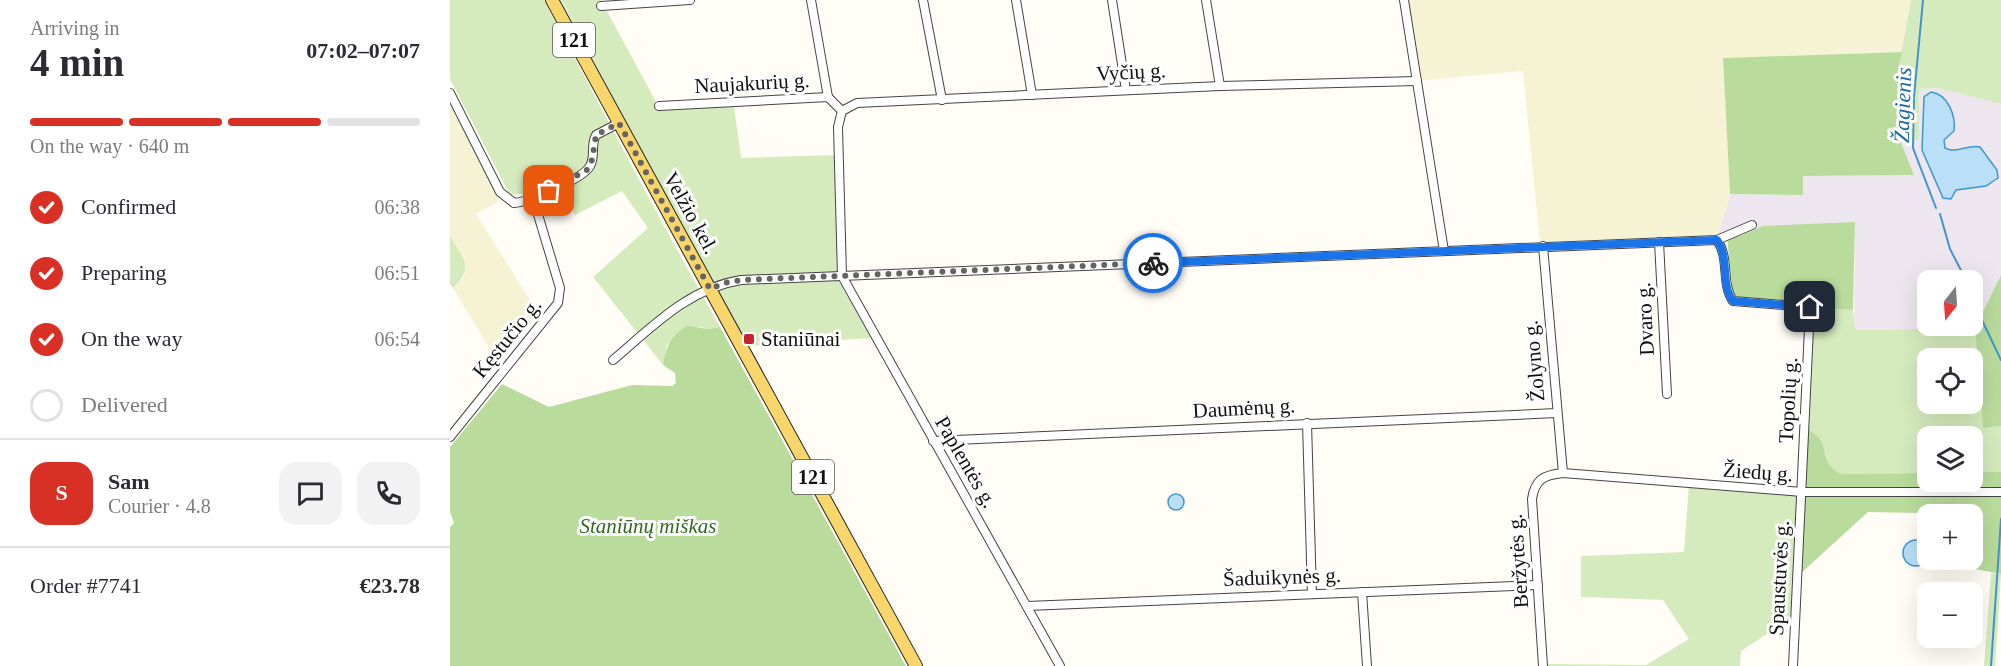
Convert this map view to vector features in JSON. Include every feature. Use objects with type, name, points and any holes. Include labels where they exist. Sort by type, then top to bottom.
[{"type":"main road","name":"Velžio kel.","points":[[552,0],[916,666]]},
{"type":"street","points":[[601,6],[690,0]]},
{"type":"street","points":[[812,0],[828,97]]},
{"type":"street","points":[[923,0],[942,100]]},
{"type":"street","points":[[1016,0],[1032,95]]},
{"type":"street","points":[[1112,0],[1126,90]]},
{"type":"street","points":[[1206,0],[1220,86]]},
{"type":"street","points":[[1404,0],[1444,251]]},
{"type":"street","name":"Vyčių g.","points":[[842,111],[857,103],[1220,86],[1417,81]]},
{"type":"street","points":[[450,93],[500,192],[514,203],[533,198],[587,170],[592,160],[596,135],[619,123]]},
{"type":"street","name":"Naujakurių g.","points":[[659,106],[828,97],[842,111]]},
{"type":"street","points":[[842,111],[838,127],[842,276]]},
{"type":"street","name":"Kęstučio g.","points":[[450,437],[558,303],[560,288],[533,198]]},
{"type":"street","points":[[613,360],[687,299],[724,283],[741,280],[1717,240],[1752,225]]},
{"type":"street","name":"Topolių g.","points":[[1717,240],[1723,249],[1729,294],[1733,301],[1810,307],[1802,492]]},
{"type":"street","name":"Dvaro g.","points":[[1659,242],[1667,394]]},
{"type":"street","name":"Žolyno g.","points":[[1543,246],[1563,473]]},
{"type":"street","name":"Paplentės g.","points":[[842,276],[1060,666]]},
{"type":"street","name":"Daumėnų g.","points":[[933,441],[1557,413]]},
{"type":"street","points":[[1307,423],[1312,594]]},
{"type":"street","name":"Žiedų g.","points":[[1563,473],[1802,492],[2001,492]]},
{"type":"street","name":"Beržytės g.","points":[[1543,666],[1533,493],[1542,477],[1563,473]]},
{"type":"street","name":"Spaustuvės g.","points":[[1793,666],[1802,492]]},
{"type":"street","name":"Šaduikynės g.","points":[[1027,606],[1538,585]]},
{"type":"street","points":[[1362,592],[1367,666]]},
{"type":"shaded area","points":[[1404,0],[1911,0],[1902,52],[1723,58],[1730,194],[1717,238],[1540,244],[1523,71],[1417,81]]},
{"type":"shaded area","points":[[1938,88],[2001,104],[2001,275],[1983,312],[1983,270],[1917,270],[1917,329],[1854,330],[1855,222],[1751,230],[1740,236],[1717,238],[1730,194],[1803,195],[1803,176],[1914,175],[1900,140],[1919,139],[1919,89]],"holes":[[[1940,95],[1950,108],[1955,124],[1951,135],[1944,140],[1945,148],[1952,151],[1972,146],[1998,174],[1996,182],[1956,190],[1953,197],[1946,199],[1940,194],[1922,144],[1924,97]]]},
{"type":"shaded area","points":[[450,102],[500,201],[476,214],[537,311],[510,343],[493,354],[453,288],[464,277],[466,266],[450,236]]},
{"type":"green space","points":[[450,0],[544,0],[720,327],[709,329],[700,327],[667,345],[663,365],[593,277],[648,228],[622,191],[575,215],[555,179],[528,193],[510,195],[450,79]]},
{"type":"green space","points":[[561,0],[601,0],[661,111],[734,106],[741,158],[835,155],[838,280],[871,338],[747,346]]},
{"type":"green space","points":[[1911,0],[2001,0],[2001,104],[1938,88],[1919,89],[1919,140],[1900,140],[1898,71]]},
{"type":"green space","points":[[1902,52],[1898,71],[1900,140],[1914,175],[1803,176],[1803,195],[1730,194],[1723,58]]},
{"type":"green space","points":[[1855,222],[1853,310],[1814,308],[1814,303],[1740,298],[1733,294],[1727,237],[1740,236],[1763,226]]},
{"type":"green space","points":[[450,236],[465,263],[464,274],[453,288],[450,284]]},
{"type":"green space","points":[[2001,275],[2001,426],[1983,428],[1983,348],[1977,348],[1976,336],[1983,336],[1983,312]]},
{"type":"green space","points":[[1814,308],[1853,310],[1855,330],[1917,329],[1917,336],[1976,336],[1977,348],[1917,348],[1917,414],[1982,414],[1983,426],[1917,426],[1917,473],[1841,474],[1829,465],[1823,446],[1806,428]]},
{"type":"green space","name":"Staniūnų miškas","points":[[687,326],[709,329],[720,327],[906,666],[450,666],[450,527],[454,523],[450,512],[450,447],[502,384],[549,407],[632,385],[672,386],[676,383],[675,373],[663,365],[664,359],[673,338]]},
{"type":"green space","points":[[2001,426],[2001,472],[1983,472],[1983,427]]},
{"type":"green space","points":[[1806,428],[1822,442],[1827,461],[1834,470],[1841,474],[1917,473],[1917,492],[1983,492],[1983,472],[2001,472],[2001,574],[1980,570],[1983,570],[1983,504],[1917,504],[1917,513],[1868,512],[1800,574]]},
{"type":"green space","points":[[1689,485],[1802,492],[1791,618],[1741,651],[1740,666],[1545,666],[1545,664],[1646,665],[1689,639],[1663,600],[1581,597],[1581,556],[1684,552]]},
{"type":"green space","points":[[1991,573],[2001,574],[1995,666],[1984,666]]},
{"type":"water","points":[[1931,92],[1946,101],[1954,119],[1954,131],[1944,140],[1945,148],[1953,150],[1980,147],[1997,170],[1998,178],[1986,186],[1956,190],[1951,199],[1943,198],[1922,150],[1924,97]]},
{"type":"water","points":[[1176,494],[1182,496],[1184,502],[1182,508],[1176,510],[1170,508],[1168,502],[1170,496]]},
{"type":"water","points":[[1916,540],[1916,566],[1907,562],[1903,553],[1907,544]]},
{"type":"waterway","name":"Žagienis","points":[[1923,0],[1914,97],[1913,148],[1936,208]]},
{"type":"waterway","name":"Žagienis","points":[[1940,214],[1950,249],[1961,270]]},
{"type":"waterway","name":"Žagienis","points":[[1983,322],[2001,360]]},
{"type":"waterway","name":"Žagienis","points":[[1991,666],[2001,519]]},
{"type":"way so far","points":[[549,191],[584,173],[591,165],[596,135],[619,123],[710,289],[724,283],[741,280],[1153,263]]},
{"type":"place","name":"Staniūnai","points":[[749,339]]},
{"type":"route","points":[[1153,263],[1717,240],[1723,249],[1729,294],[1733,301],[1810,307]]}]
